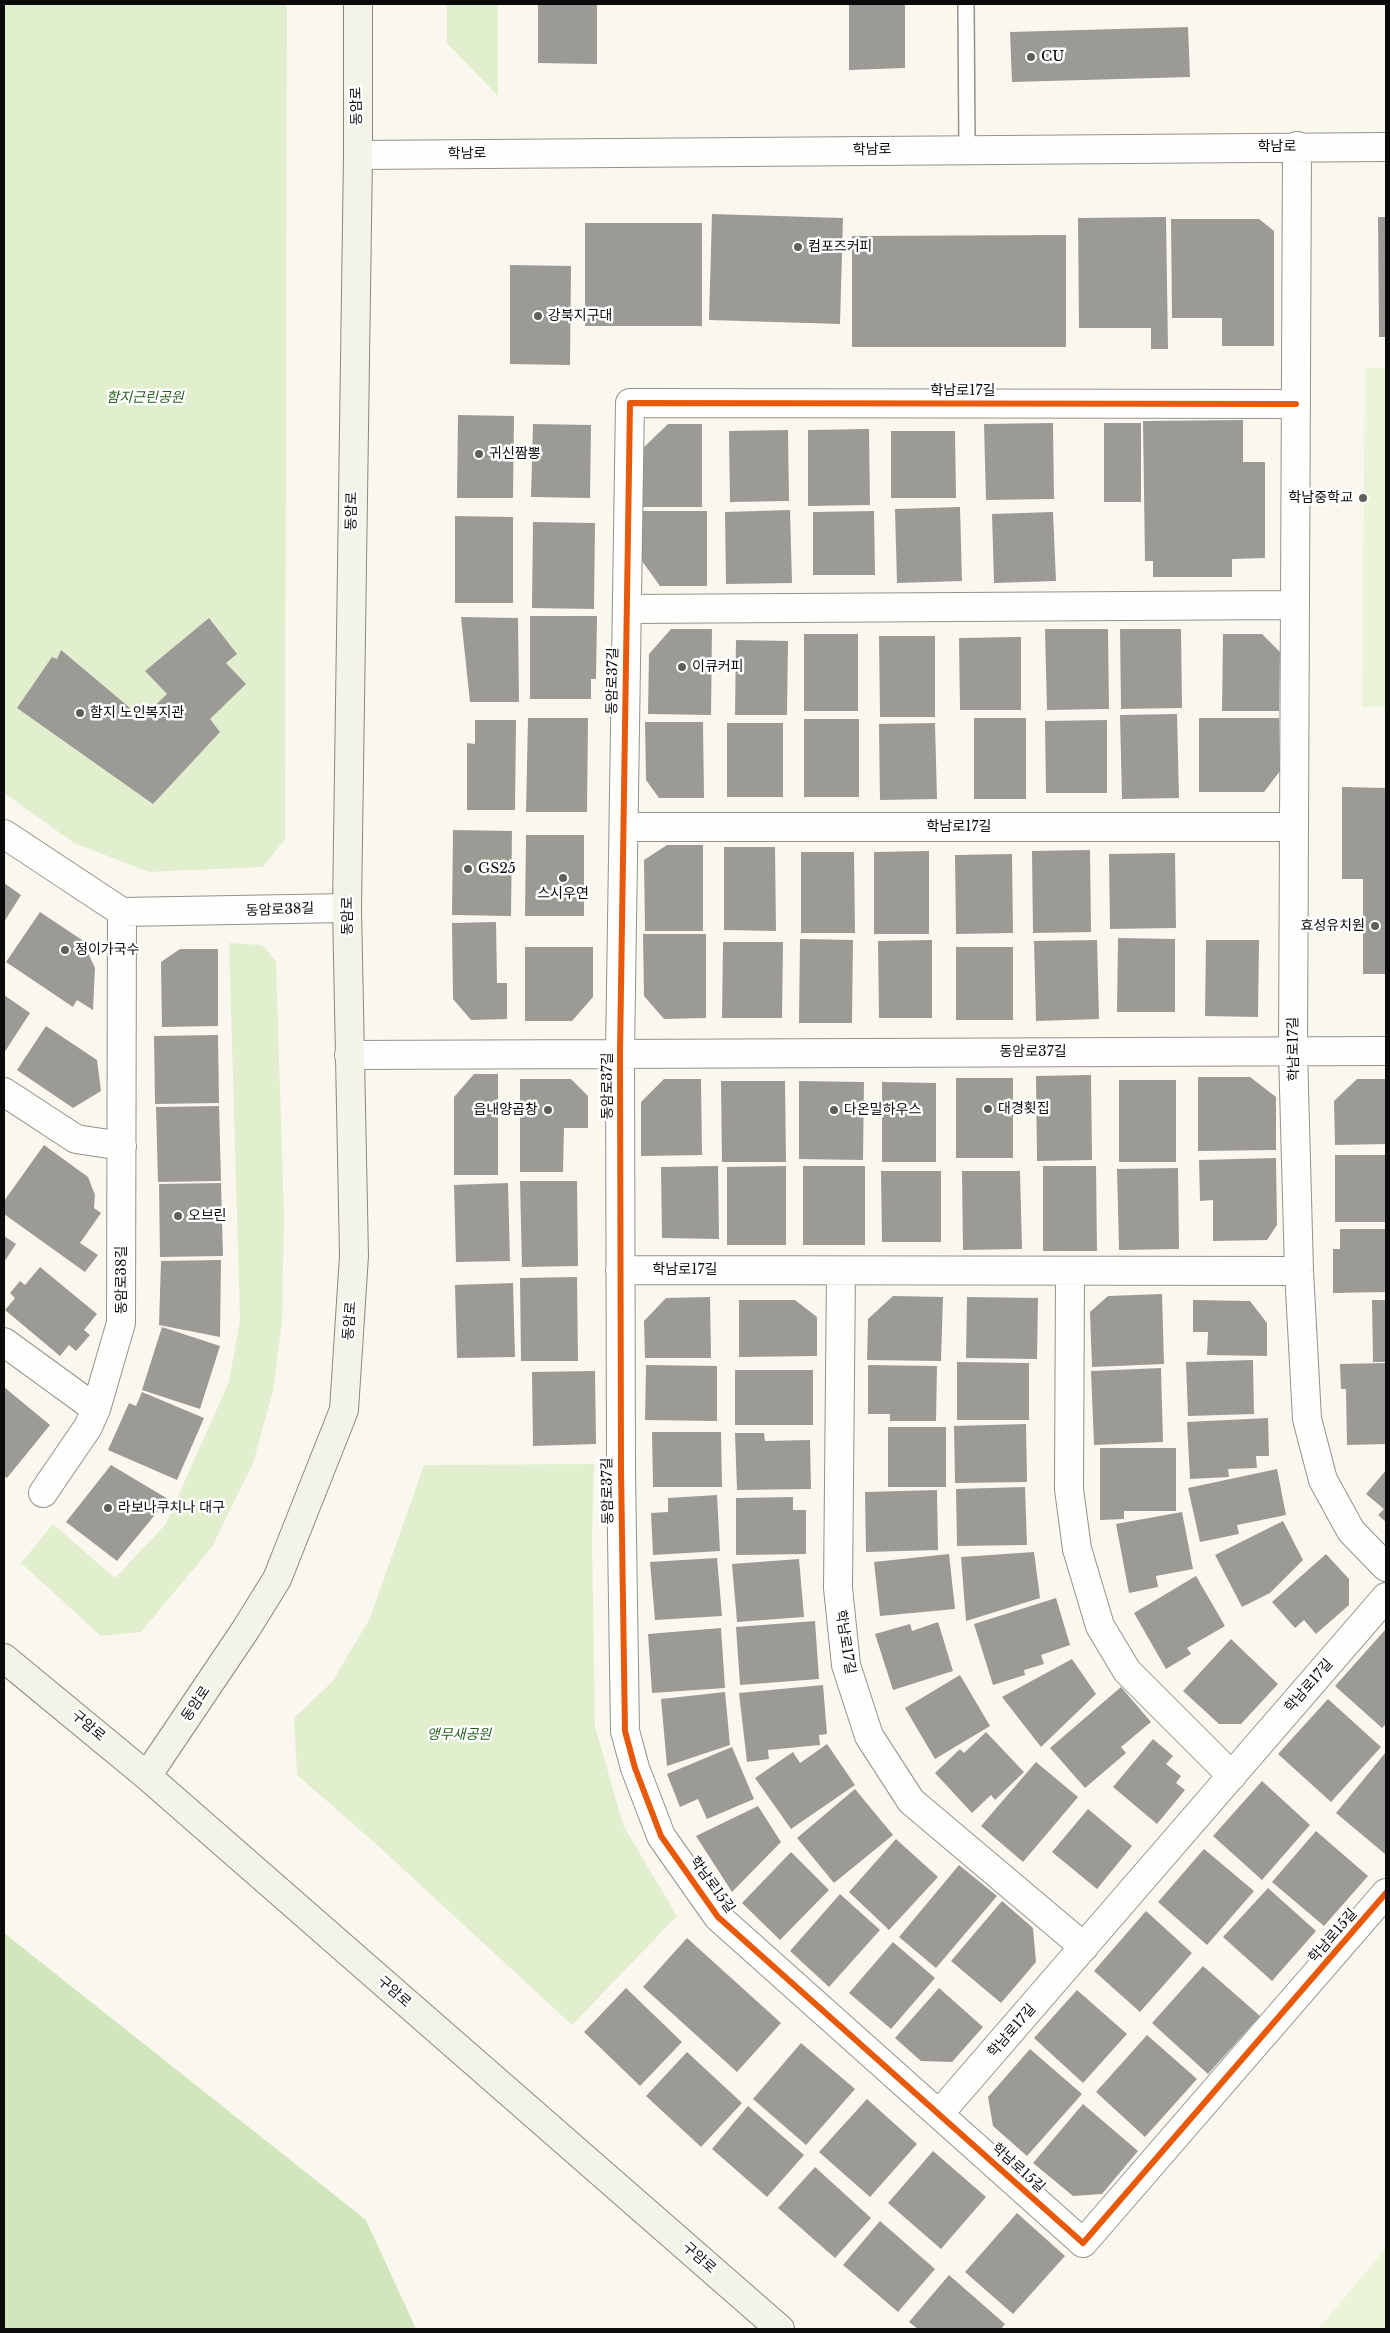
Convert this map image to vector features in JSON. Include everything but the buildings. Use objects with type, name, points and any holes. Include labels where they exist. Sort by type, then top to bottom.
[{"type":"main road","name":"동암로","points":[[147,1776],[246,1629],[277,1579],[344,1410],[354,1256],[347,908],[358,155],[358,4]]},
{"type":"main road","name":"구암로","points":[[4,1658],[147,1776],[780,2329]]},
{"type":"street","name":"학남로17길","points":[[1298,146],[1293,1052],[1299,1271],[1307,1419],[1323,1480],[1351,1531],[1386,1567]]},
{"type":"street","name":"학남로","points":[[358,155],[1386,146]]},
{"type":"street","name":"학남로17길","points":[[630,403],[1296,404]]},
{"type":"street","name":"동암로37길","points":[[630,403],[620,1052],[620,1270],[625,1731],[635,1768]]},
{"type":"street","points":[[627,609],[1295,605]]},
{"type":"street","name":"학남로17길","points":[[624,827],[1294,828]]},
{"type":"street","points":[[4,834],[122,912]]},
{"type":"street","name":"동암로38길","points":[[43,1493],[88,1427],[96,1409],[122,1323],[122,912],[347,908]]},
{"type":"street","name":"동암로37길","points":[[349,1055],[620,1052],[1386,1051]]},
{"type":"street","points":[[4,1092],[76,1138],[122,1146]]},
{"type":"street","name":"학남로17길","points":[[620,1270],[1299,1271]]},
{"type":"street","name":"학남로17길","points":[[840,1271],[838,1588],[846,1665],[869,1736],[911,1801],[1084,1947]]},
{"type":"street","points":[[1070,1272],[1069,1489],[1078,1549],[1100,1626],[1127,1670],[1232,1776]]},
{"type":"street","points":[[4,1342],[96,1409]]},
{"type":"street","name":"학남로17길","points":[[939,2114],[1386,1597]]},
{"type":"street","name":"학남로15길","points":[[635,1768],[662,1836],[718,1917],[1083,2243],[1386,1893]]},
{"type":"lane","points":[[966,4],[968,149]]},
{"type":"green space","name":"함지근린공원","points":[[4,4],[287,4],[285,839],[263,867],[149,872],[74,843],[4,793]]},
{"type":"green space","points":[[447,4],[498,4],[498,96],[447,43]]},
{"type":"green space","points":[[1365,368],[1386,368],[1386,707],[1362,707]]},
{"type":"green space","points":[[229,943],[262,945],[276,961],[284,1215],[282,1322],[273,1391],[253,1463],[212,1547],[141,1632],[101,1636],[21,1563],[53,1524],[115,1578],[165,1525],[229,1382],[240,1320]]},
{"type":"green space","name":"앵무새공원","points":[[594,1464],[592,1538],[595,1726],[623,1825],[677,1916],[572,2025],[375,1843],[297,1775],[294,1718],[332,1682],[370,1618],[424,1465]]},
{"type":"green space","points":[[4,1933],[366,2220],[416,2329],[4,2329]]},
{"type":"green space","points":[[1386,2248],[1386,2329],[1318,2329]]},
{"type":"cycle path","points":[[1296,404],[630,403],[620,1052],[621,1471],[625,1731],[635,1768],[661,1836],[718,1917],[1083,2243],[1386,1893]]},
{"type":"place","name":"CU","points":[[1031,57]]},
{"type":"place","name":"컴포즈커피","points":[[798,247]]},
{"type":"place","name":"강북지구대","points":[[538,316]]},
{"type":"place","name":"귀신짬뽕","points":[[479,454]]},
{"type":"place","name":"학남중학교","points":[[1363,498]]},
{"type":"place","name":"이큐커피","points":[[682,667]]},
{"type":"place","name":"함지 노인복지관","points":[[80,713]]},
{"type":"place","name":"GS25","points":[[468,869]]},
{"type":"place","name":"스시우연","points":[[563,878]]},
{"type":"place","name":"효성유치원","points":[[1375,926]]},
{"type":"place","name":"정이가국수","points":[[65,950]]},
{"type":"place","name":"대경횟집","points":[[988,1109]]},
{"type":"place","name":"읍내양곱창","points":[[548,1110]]},
{"type":"place","name":"다온밀하우스","points":[[834,1110]]},
{"type":"place","name":"오브린","points":[[178,1216]]},
{"type":"place","name":"라보나쿠치나 대구","points":[[108,1508]]}]
